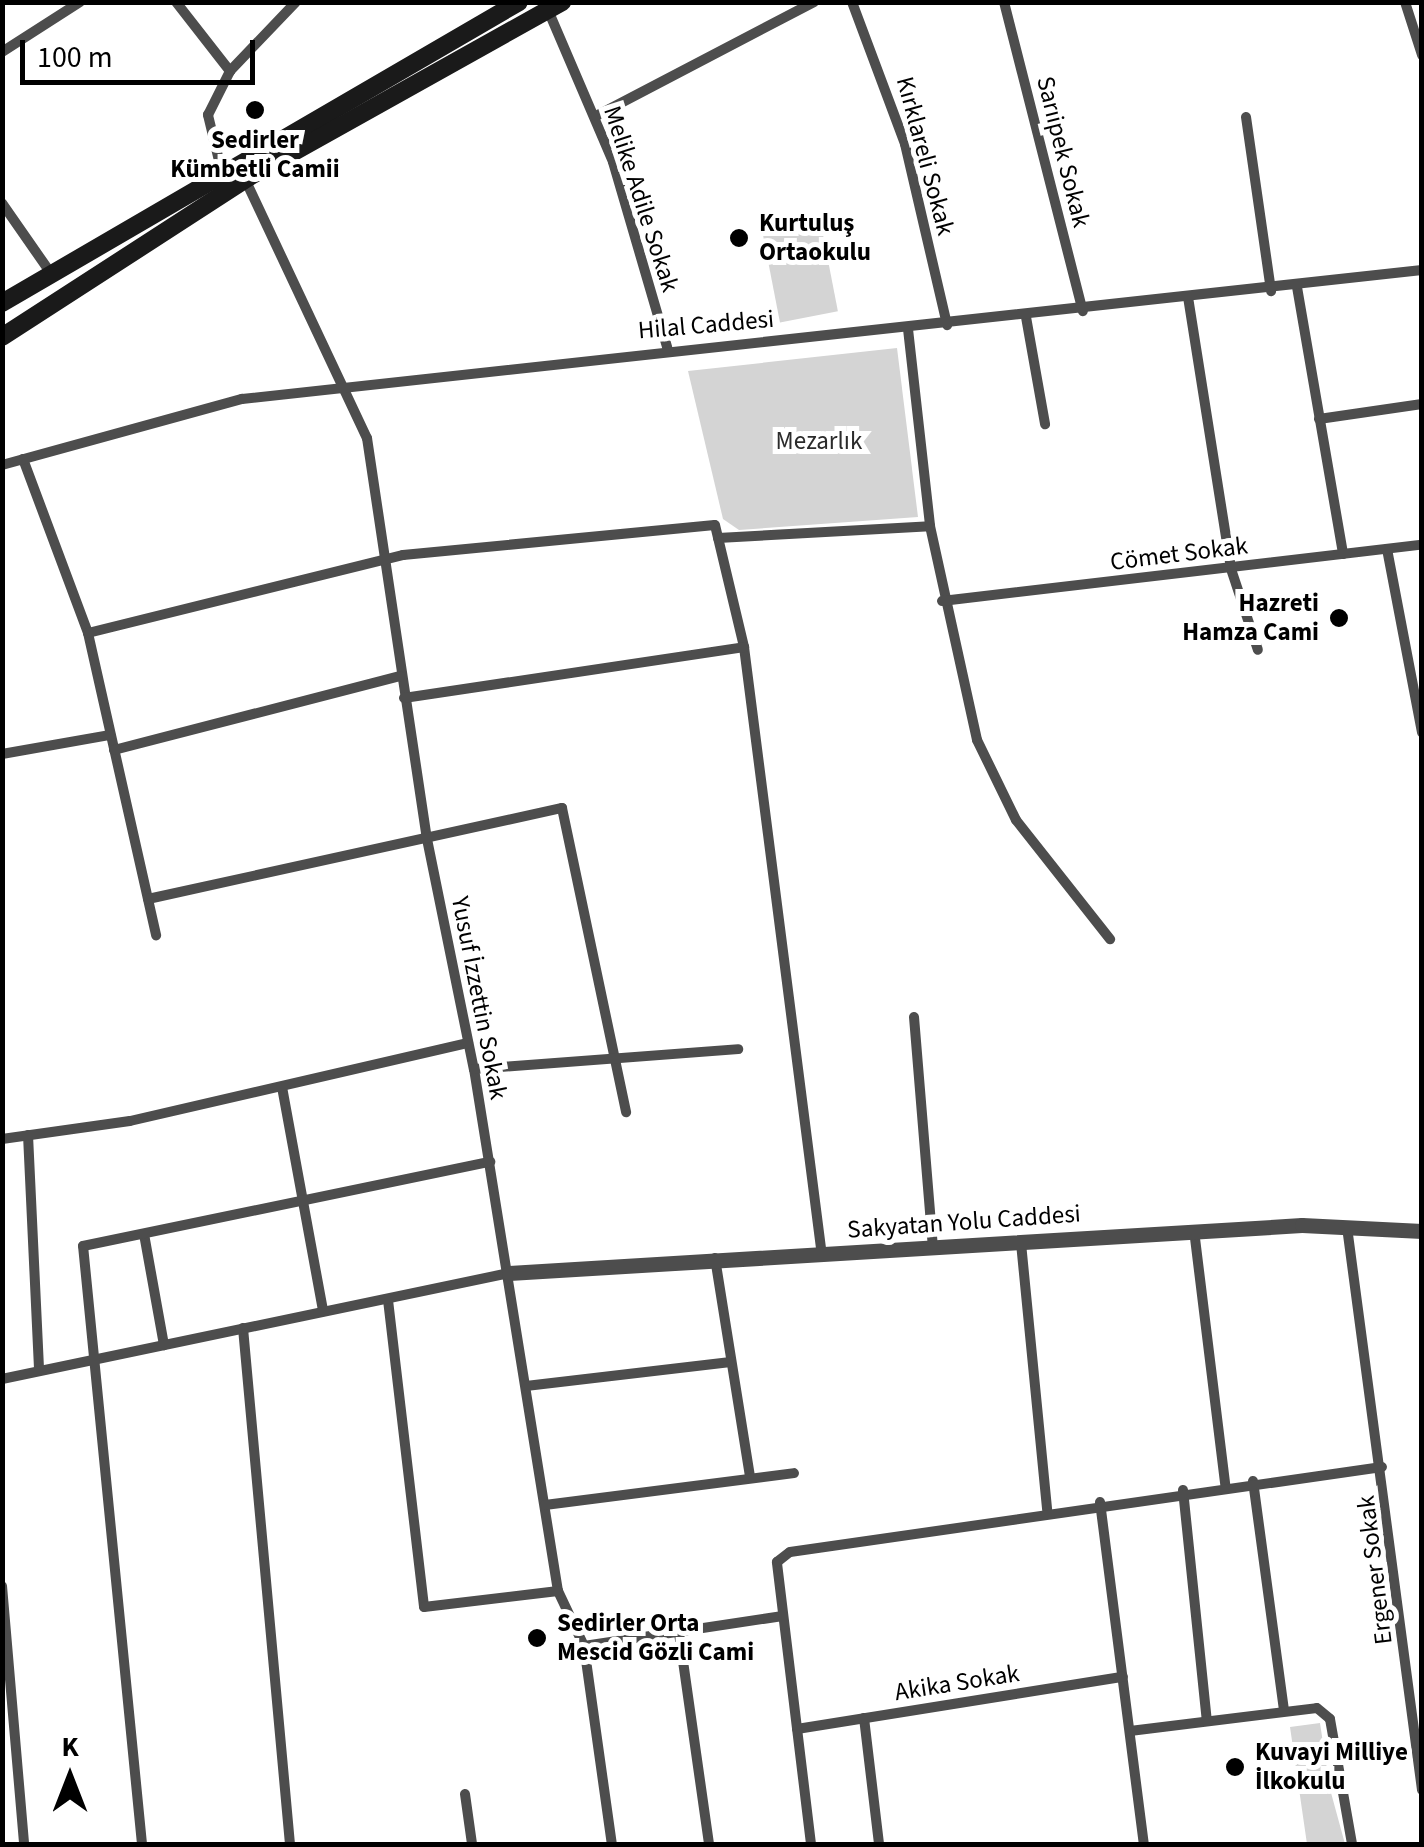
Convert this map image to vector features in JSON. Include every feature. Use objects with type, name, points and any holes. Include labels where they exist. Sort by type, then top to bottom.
[{"type":"main road","points":[[2,303],[216,172],[519,2]]},
{"type":"main road","points":[[2,337],[249,177],[555,6]]},
{"type":"street","points":[[2,52],[80,2]]},
{"type":"street","points":[[176,2],[230,72]]},
{"type":"street","points":[[249,177],[216,172],[208,115],[230,72],[296,2]]},
{"type":"street","points":[[596,116],[814,2]]},
{"type":"street","name":"Kırklareli Sokak","points":[[852,2],[905,144],[947,325]]},
{"type":"street","name":"Sarıipek Sokak","points":[[1004,2],[1082,311]]},
{"type":"street","points":[[1405,2],[1422,55]]},
{"type":"street","name":"Melike Adile Sokak","points":[[555,6],[596,116],[667,347]]},
{"type":"street","points":[[1246,117],[1272,291]]},
{"type":"street","name":"Yusuf İzzettin Sokak","points":[[249,177],[347,385],[367,438],[427,839],[474,1069],[558,1590],[584,1646],[612,1844]]},
{"type":"street","points":[[2,203],[50,272]]},
{"type":"street","name":"Hilal Caddesi","points":[[2,465],[242,399],[667,347],[1026,318],[1422,270]]},
{"type":"street","points":[[1297,287],[1342,554]]},
{"type":"street","points":[[1188,298],[1230,569],[1258,650]]},
{"type":"street","points":[[1026,318],[1045,424]]},
{"type":"street","points":[[908,329],[942,601],[977,740],[1016,820],[1110,939]]},
{"type":"street","points":[[1320,419],[1422,404]]},
{"type":"street","points":[[23,459],[88,632],[156,935]]},
{"type":"street","points":[[88,632],[384,561],[715,525],[744,648],[822,1256]]},
{"type":"street","points":[[718,538],[930,526]]},
{"type":"street","name":"Cömet Sokak","points":[[942,601],[1422,545]]},
{"type":"street","points":[[1387,549],[1422,733]]},
{"type":"street","points":[[404,698],[744,648]]},
{"type":"street","points":[[1408,655],[1422,653]]},
{"type":"street","points":[[114,750],[400,676]]},
{"type":"street","points":[[2,754],[110,735]]},
{"type":"street","points":[[148,900],[562,808],[619,1059],[626,1112]]},
{"type":"street","points":[[914,1017],[933,1250]]},
{"type":"street","points":[[2,1139],[282,1087],[468,1043]]},
{"type":"street","points":[[474,1069],[738,1049]]},
{"type":"street","points":[[282,1087],[323,1311]]},
{"type":"street","points":[[28,1136],[39,1371]]},
{"type":"street","points":[[142,1844],[84,1246],[490,1162]]},
{"type":"street","name":"Sakyatan Yolu Caddesi","points":[[509,1273],[715,1258],[933,1250],[1194,1230],[1346,1226],[1422,1231]]},
{"type":"street","name":"Ergener Sokak","points":[[1346,1226],[1382,1468],[1422,1790]]},
{"type":"street","points":[[1194,1230],[1225,1484]]},
{"type":"street","points":[[144,1234],[164,1345]]},
{"type":"street","points":[[1021,1244],[1048,1510]]},
{"type":"street","points":[[715,1258],[750,1476]]},
{"type":"street","points":[[2,1379],[509,1273]]},
{"type":"street","points":[[388,1300],[424,1607],[558,1590]]},
{"type":"street","points":[[243,1328],[290,1844]]},
{"type":"street","points":[[526,1386],[732,1362]]},
{"type":"street","points":[[811,1844],[777,1562],[790,1552],[1225,1484],[1382,1468]]},
{"type":"street","points":[[545,1505],[794,1473]]},
{"type":"street","points":[[1253,1481],[1284,1711]]},
{"type":"street","points":[[1183,1490],[1208,1720]]},
{"type":"street","points":[[1100,1502],[1144,1844]]},
{"type":"street","points":[[2,1586],[24,1844]]},
{"type":"street","points":[[584,1646],[784,1616]]},
{"type":"street","points":[[679,1633],[709,1844]]},
{"type":"street","name":"Akika Sokak","points":[[797,1728],[1123,1677]]},
{"type":"street","points":[[1130,1732],[1317,1708],[1330,1719],[1352,1844]]},
{"type":"street","points":[[864,1718],[880,1844]]},
{"type":"street","points":[[466,1794],[472,1844]]},
{"type":"green space","points":[[819,214],[838,311],[780,322],[761,225]]},
{"type":"green space","name":"Mezarlık","points":[[897,348],[918,517],[739,530],[723,519],[688,371]]},
{"type":"green space","points":[[1320,1723],[1330,1789],[1345,1844],[1307,1844],[1290,1727]]},
{"type":"place","name":"Sedirler Kümbetli Camii","points":[[255,110]]},
{"type":"place","name":"Kurtuluş Ortaokulu","points":[[739,238]]},
{"type":"place","name":"Hazreti Hamza Cami","points":[[1339,618]]},
{"type":"place","name":"Sedirler Orta Mescid Gözli Cami","points":[[537,1638]]},
{"type":"place","name":"Kuvayi Milliye İlkokulu","points":[[1235,1767]]}]
